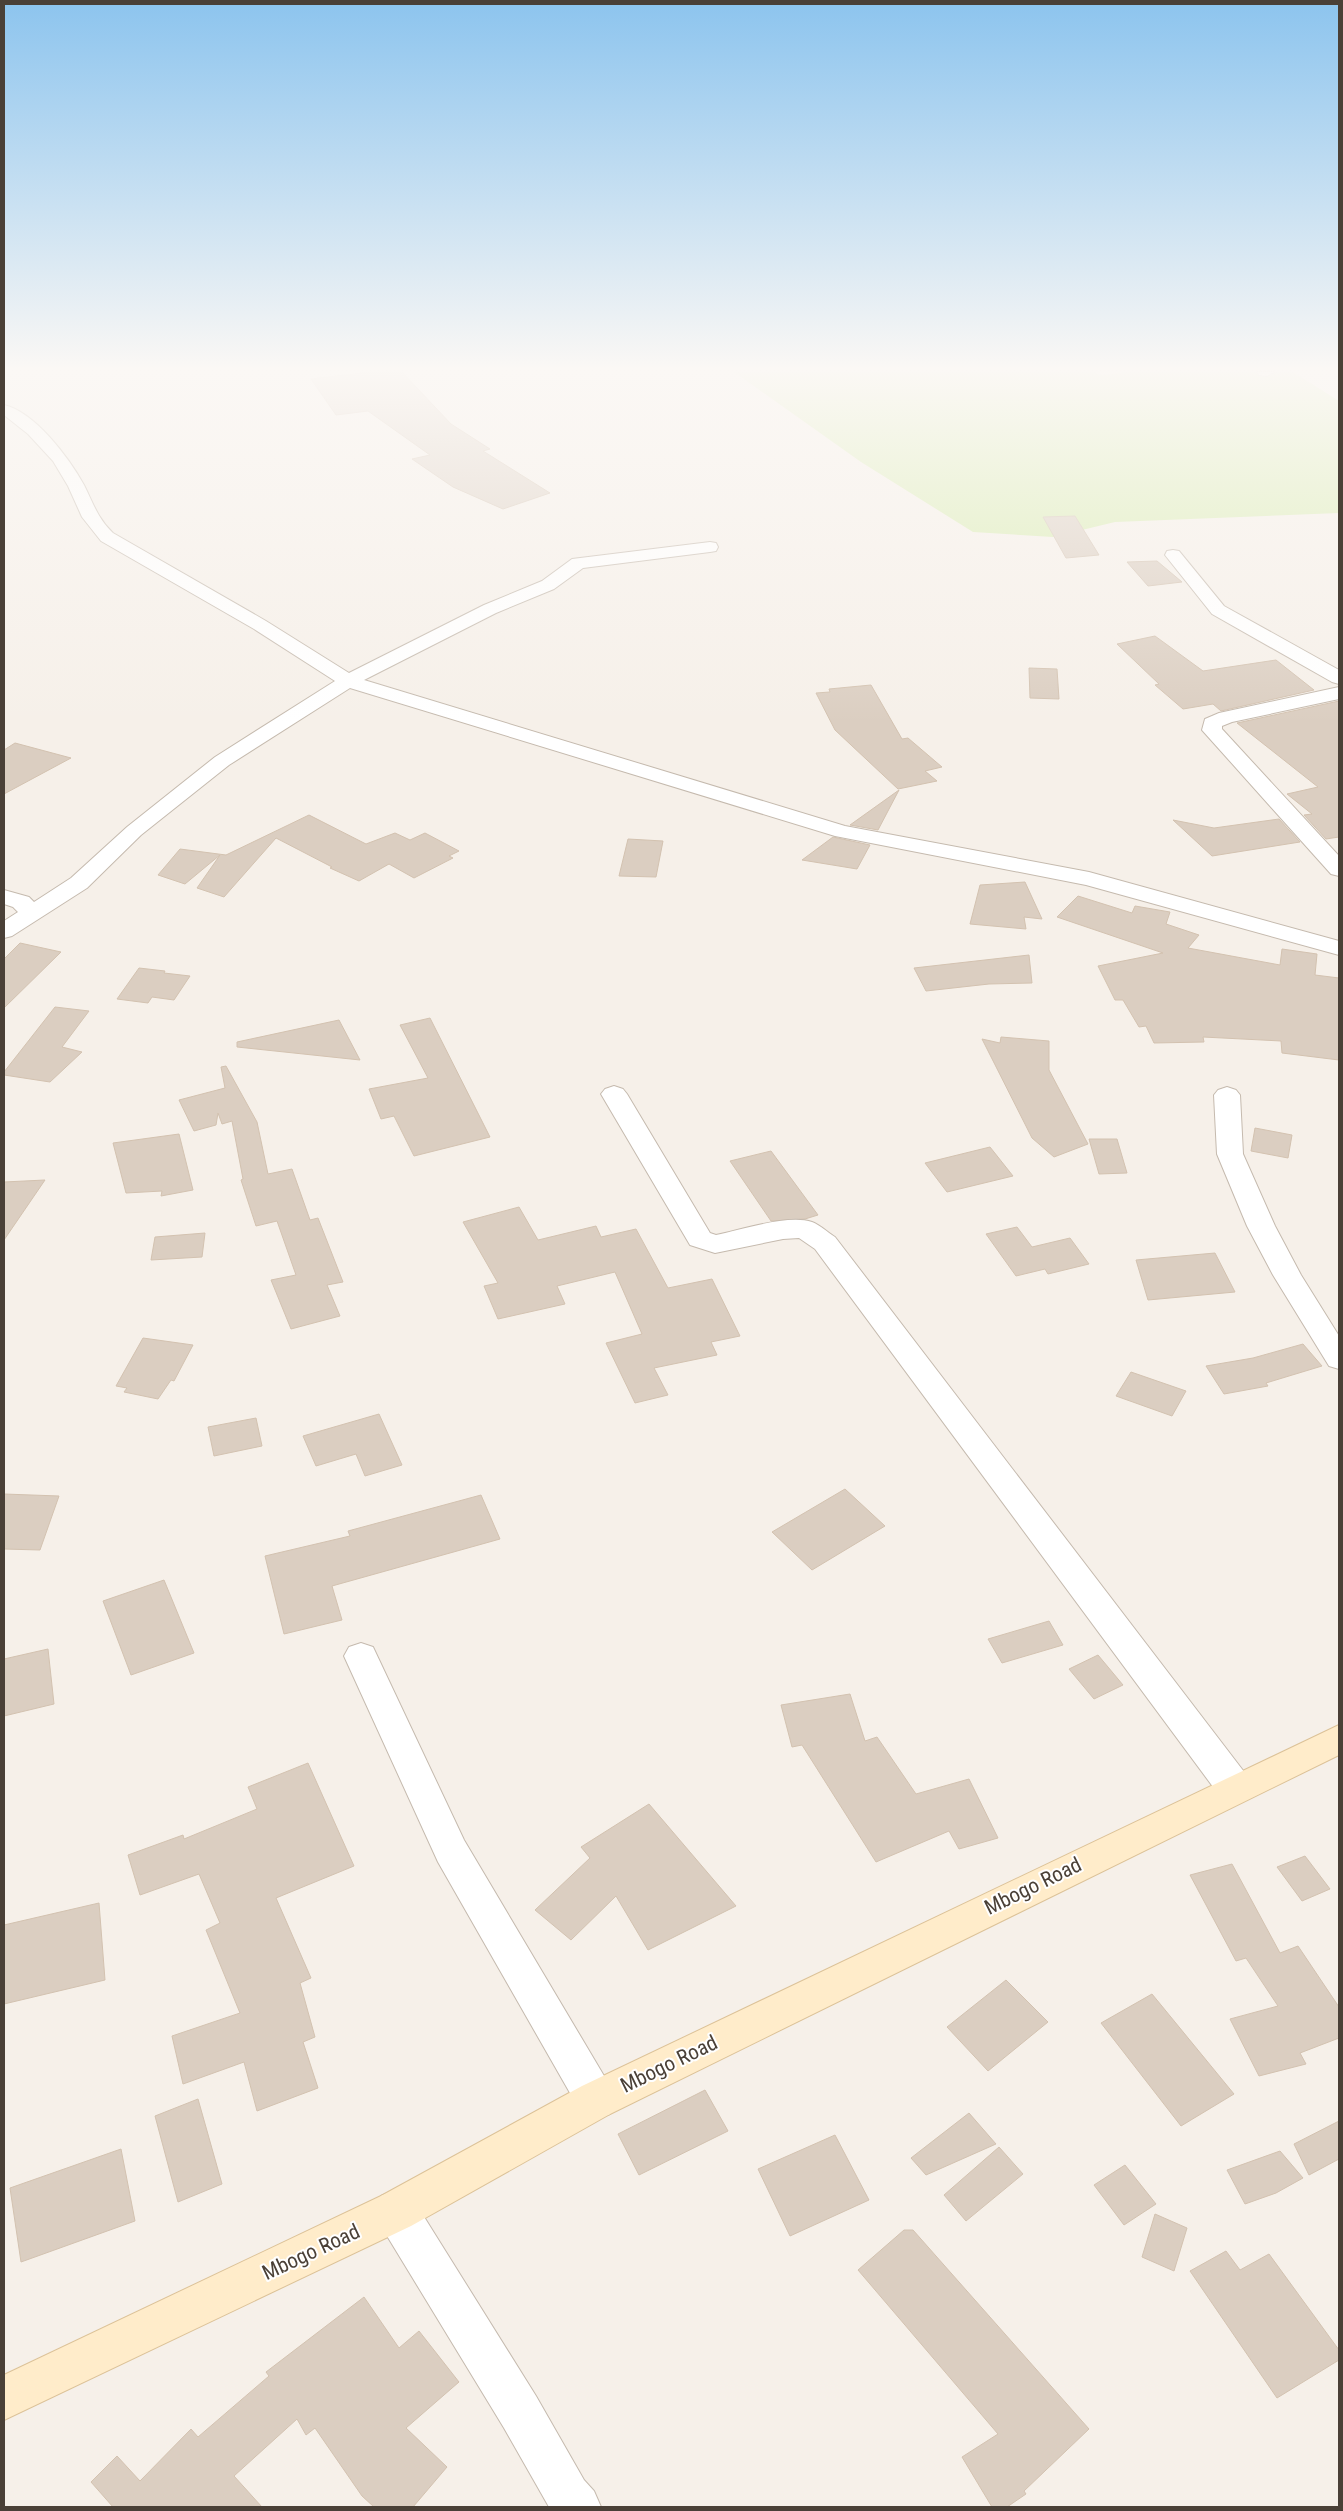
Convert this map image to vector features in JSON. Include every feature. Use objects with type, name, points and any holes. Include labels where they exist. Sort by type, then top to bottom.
[{"type":"main road","name":"Mbogo Road","points":[[4,2398],[396,2211],[596,2100],[1339,1738]]},
{"type":"street","points":[[77,489],[95,528],[107,537],[260,625],[348,681],[842,832],[880,841],[1090,879],[1339,948]]},
{"type":"street","points":[[4,930],[79,883],[134,831],[222,761],[348,681],[490,609],[548,585],[578,563],[710,547]]},
{"type":"street","points":[[1173,555],[1218,610],[1339,678]]},
{"type":"street","points":[[1339,693],[1226,717],[1212,723],[1212,730],[1339,869]]},
{"type":"street","points":[[4,897],[21,902],[32,913]]},
{"type":"street","points":[[614,1094],[700,1239],[715,1244],[783,1230],[804,1229],[825,1243],[1235,1788]]},
{"type":"street","points":[[1227,1095],[1230,1154],[1261,1226],[1287,1275],[1339,1359]]},
{"type":"street","points":[[361,1656],[451,1851],[596,2100]]},
{"type":"street","points":[[396,2211],[520,2412],[568,2496],[578,2507]]},
{"type":"green space","points":[[904,489],[1339,489],[1339,513],[1115,522],[1053,537],[973,532]]},
{"type":"building","points":[[458,489],[544,489],[550,493],[503,509]]},
{"type":"building","points":[[1075,516],[1099,555],[1066,558],[1043,517]]},
{"type":"building","points":[[1157,561],[1182,582],[1148,586],[1127,562]]},
{"type":"building","points":[[1155,636],[1203,671],[1276,660],[1314,690],[1221,711],[1213,704],[1183,709],[1155,685],[1159,684],[1117,644]]},
{"type":"building","points":[[1029,668],[1057,669],[1059,699],[1030,698]]},
{"type":"building","points":[[871,685],[902,739],[908,738],[942,767],[925,771],[937,781],[898,789],[835,730],[816,693],[830,692],[829,689]]},
{"type":"building","points":[[1339,701],[1339,837],[1326,839],[1304,815],[1312,814],[1287,794],[1318,787],[1237,723]]},
{"type":"building","points":[[15,743],[71,758],[4,794],[4,750]]},
{"type":"building","points":[[899,790],[878,830],[850,825]]},
{"type":"building","points":[[309,815],[366,844],[395,833],[410,840],[425,833],[459,851],[449,856],[453,858],[414,878],[389,864],[359,881],[330,868],[332,867],[276,838],[224,897],[197,888],[220,855],[185,884],[158,875],[180,849],[226,855]]},
{"type":"building","points":[[1279,819],[1300,842],[1212,856],[1173,820],[1214,828]]},
{"type":"building","points":[[833,837],[870,845],[857,869],[802,860]]},
{"type":"building","points":[[628,839],[663,841],[656,877],[619,876]]},
{"type":"building","points":[[1025,882],[1042,919],[1024,917],[1026,929],[970,924],[980,885]]},
{"type":"building","points":[[1078,896],[1132,913],[1135,906],[1170,912],[1166,924],[1199,935],[1188,948],[1280,965],[1282,949],[1317,954],[1315,975],[1339,978],[1339,1060],[1282,1053],[1281,1041],[1203,1037],[1204,1042],[1154,1043],[1146,1026],[1139,1027],[1123,1000],[1115,1000],[1098,966],[1163,953],[1057,917]]},
{"type":"building","points":[[20,943],[61,952],[4,1008],[4,959]]},
{"type":"building","points":[[1029,955],[1032,983],[989,984],[926,991],[914,968]]},
{"type":"building","points":[[139,968],[190,976],[174,1000],[152,997],[148,1003],[117,999]]},
{"type":"building","points":[[55,1007],[89,1011],[62,1047],[82,1052],[50,1082],[4,1075],[4,1072]]},
{"type":"building","points":[[430,1018],[490,1137],[414,1156],[394,1116],[381,1119],[369,1089],[428,1078],[400,1025]]},
{"type":"building","points":[[339,1020],[360,1060],[237,1047],[237,1042]]},
{"type":"building","points":[[1001,1037],[1049,1041],[1049,1070],[1088,1144],[1054,1157],[1032,1138],[982,1039],[1000,1043]]},
{"type":"building","points":[[226,1066],[257,1122],[268,1174],[292,1169],[310,1220],[318,1218],[343,1282],[327,1285],[340,1316],[291,1329],[271,1280],[296,1275],[277,1221],[256,1226],[241,1180],[243,1179],[232,1121],[222,1124],[218,1113],[216,1125],[194,1131],[179,1100],[225,1088],[221,1067]]},
{"type":"building","points":[[1255,1128],[1292,1135],[1288,1158],[1251,1151]]},
{"type":"building","points":[[179,1134],[193,1190],[161,1196],[162,1191],[126,1193],[113,1143]]},
{"type":"building","points":[[1089,1139],[1117,1139],[1127,1173],[1099,1174]]},
{"type":"building","points":[[990,1147],[1013,1176],[947,1192],[925,1163]]},
{"type":"building","points":[[771,1151],[818,1215],[805,1219],[771,1221],[730,1161]]},
{"type":"building","points":[[45,1180],[4,1240],[4,1182]]},
{"type":"building","points":[[519,1207],[538,1240],[596,1226],[601,1237],[636,1229],[668,1288],[712,1279],[740,1336],[711,1342],[717,1355],[654,1368],[668,1395],[635,1403],[606,1343],[642,1334],[615,1272],[557,1286],[565,1304],[498,1319],[484,1286],[498,1283],[463,1222]]},
{"type":"building","points":[[1017,1227],[1032,1247],[1070,1238],[1089,1264],[1048,1274],[1045,1269],[1016,1276],[986,1234]]},
{"type":"building","points":[[205,1233],[202,1257],[151,1260],[155,1237]]},
{"type":"building","points":[[1215,1253],[1235,1292],[1148,1300],[1136,1260]]},
{"type":"building","points":[[143,1338],[193,1345],[174,1381],[171,1380],[158,1399],[124,1392],[127,1388],[116,1386]]},
{"type":"building","points":[[1303,1344],[1322,1366],[1266,1383],[1268,1386],[1224,1394],[1206,1366],[1253,1358]]},
{"type":"building","points":[[1131,1372],[1186,1391],[1172,1416],[1116,1396]]},
{"type":"building","points":[[379,1414],[402,1465],[365,1476],[356,1454],[316,1466],[303,1436]]},
{"type":"building","points":[[256,1418],[262,1446],[214,1456],[208,1427]]},
{"type":"building","points":[[845,1489],[885,1526],[812,1570],[772,1532]]},
{"type":"building","points":[[4,1494],[59,1496],[40,1550],[4,1549]]},
{"type":"building","points":[[481,1495],[500,1539],[332,1586],[342,1620],[284,1634],[265,1556],[350,1536],[348,1531]]},
{"type":"building","points":[[164,1580],[194,1653],[131,1675],[103,1601]]},
{"type":"building","points":[[1049,1621],[1063,1645],[1002,1663],[988,1639]]},
{"type":"building","points":[[48,1649],[54,1704],[4,1716],[4,1659]]},
{"type":"building","points":[[1098,1655],[1123,1685],[1094,1699],[1069,1669]]},
{"type":"building","points":[[850,1694],[865,1741],[877,1737],[916,1794],[969,1779],[998,1838],[959,1849],[949,1831],[876,1862],[802,1745],[792,1747],[781,1705]]},
{"type":"building","points":[[308,1763],[354,1866],[276,1898],[311,1978],[300,1983],[315,2037],[303,2042],[318,2088],[257,2111],[244,2062],[183,2084],[172,2036],[240,2013],[206,1930],[220,1923],[199,1874],[140,1895],[128,1855],[183,1835],[184,1839],[257,1809],[248,1787]]},
{"type":"building","points":[[649,1804],[736,1906],[648,1950],[616,1896],[571,1940],[535,1910],[590,1858],[581,1847]]},
{"type":"building","points":[[1305,1856],[1330,1889],[1302,1901],[1277,1867]]},
{"type":"building","points":[[1232,1864],[1280,1953],[1298,1946],[1339,2007],[1339,2038],[1300,2053],[1306,2064],[1259,2076],[1230,2019],[1278,2006],[1246,1958],[1236,1961],[1190,1875]]},
{"type":"building","points":[[99,1903],[105,1980],[4,2004],[4,1925]]},
{"type":"building","points":[[1006,1980],[1048,2022],[988,2071],[947,2027]]},
{"type":"building","points":[[1152,1994],[1234,2094],[1181,2126],[1101,2023]]},
{"type":"building","points":[[705,2090],[728,2131],[639,2175],[618,2134]]},
{"type":"building","points":[[198,2099],[222,2184],[178,2202],[155,2116]]},
{"type":"building","points":[[969,2113],[996,2144],[926,2175],[911,2158]]},
{"type":"building","points":[[1339,2121],[1339,2159],[1309,2175],[1294,2144]]},
{"type":"building","points":[[835,2135],[869,2200],[790,2236],[758,2169]]},
{"type":"building","points":[[999,2147],[1023,2174],[966,2221],[944,2195]]},
{"type":"building","points":[[121,2149],[135,2221],[21,2262],[10,2188]]},
{"type":"building","points":[[1280,2151],[1303,2178],[1276,2193],[1245,2204],[1227,2170]]},
{"type":"building","points":[[1125,2165],[1156,2204],[1124,2225],[1094,2185]]},
{"type":"building","points":[[1155,2214],[1187,2228],[1174,2271],[1142,2257]]},
{"type":"building","points":[[904,2230],[913,2230],[1089,2429],[1024,2491],[1026,2494],[1007,2507],[992,2507],[962,2457],[998,2434],[858,2270]]},
{"type":"building","points":[[1226,2251],[1240,2270],[1269,2254],[1339,2350],[1339,2360],[1277,2398],[1190,2271]]},
{"type":"building","points":[[364,2297],[399,2348],[419,2331],[459,2382],[406,2428],[447,2467],[413,2507],[374,2507],[362,2496],[315,2428],[306,2435],[297,2419],[234,2476],[262,2507],[113,2507],[91,2482],[117,2456],[140,2481],[191,2429],[198,2437],[269,2376],[266,2372]]}]
